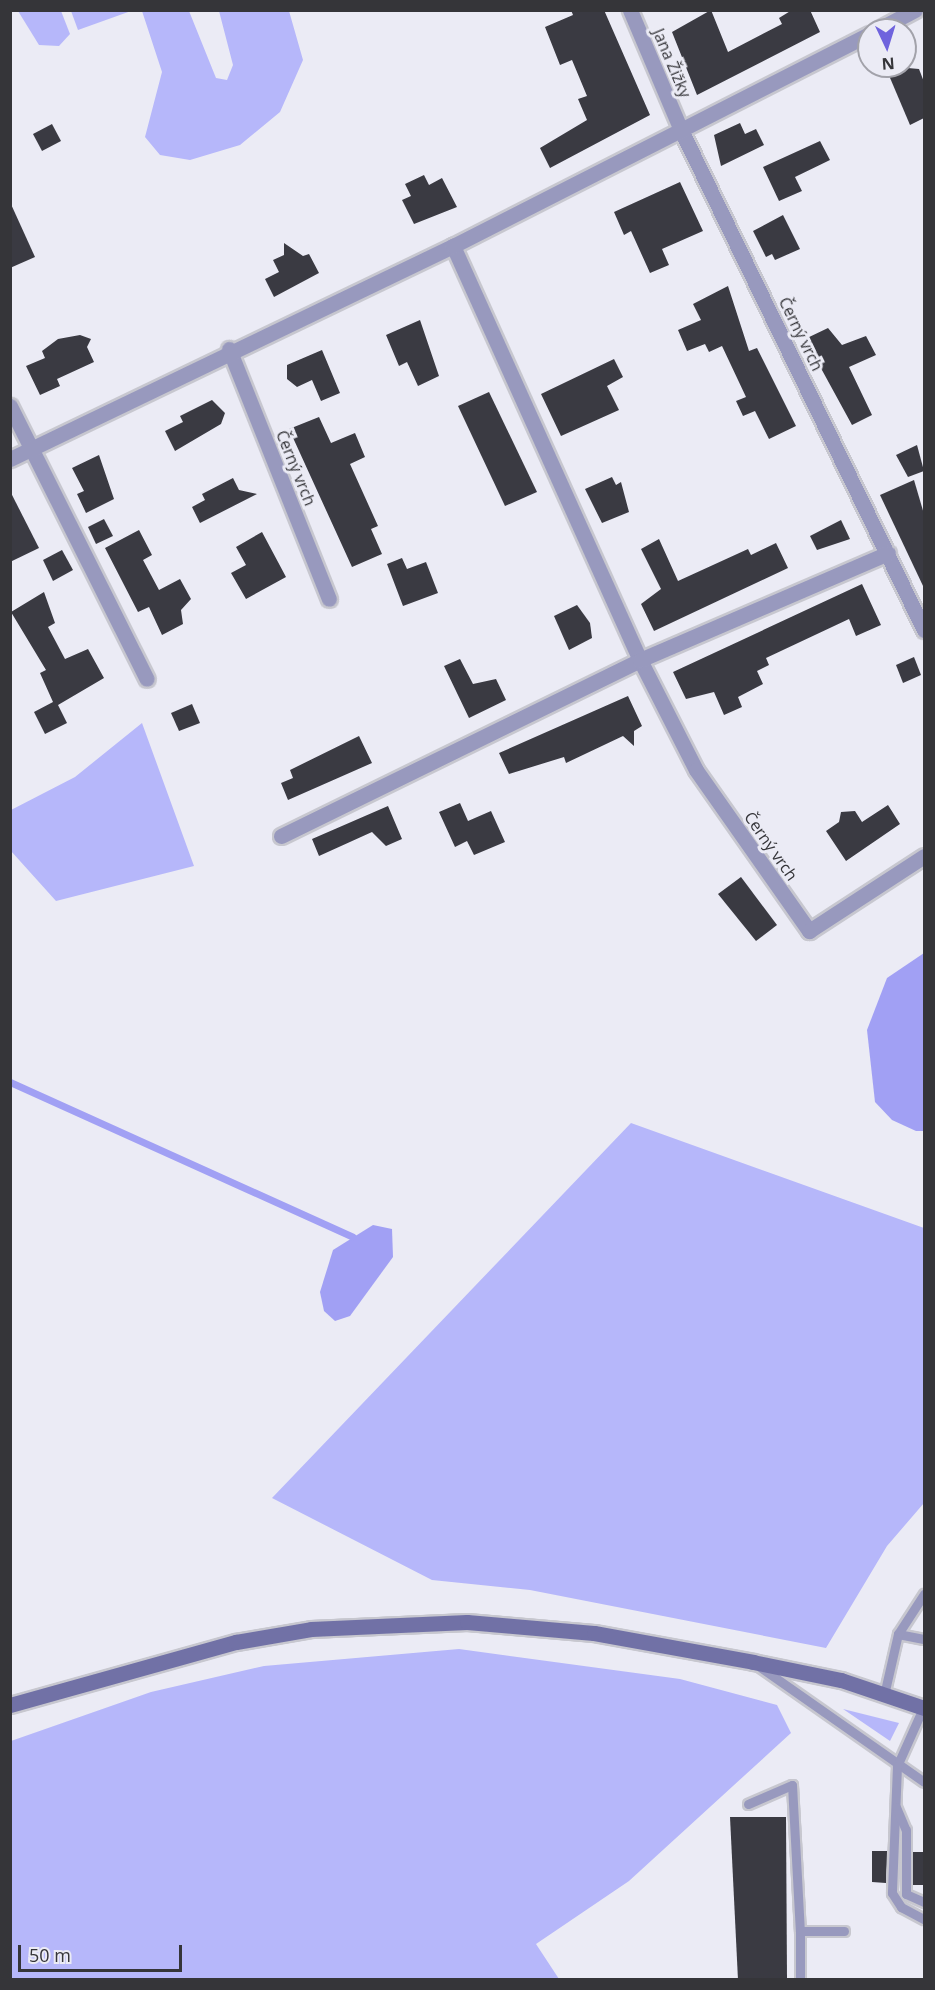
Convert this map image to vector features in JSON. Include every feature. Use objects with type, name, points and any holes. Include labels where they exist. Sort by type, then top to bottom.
[{"type":"main road","points":[[10,1705],[236,1642],[387,1622],[523,1625],[753,1662],[884,1695],[923,1708]]},
{"type":"street","name":"Jana Žižky","points":[[630,10],[681,130]]},
{"type":"street","points":[[900,18],[915,10]]},
{"type":"street","points":[[921,10],[924,17]]},
{"type":"street","points":[[10,459],[229,349],[453,246],[857,40]]},
{"type":"street","name":"Černý vrch","points":[[681,130],[924,630]]},
{"type":"street","name":"Černý vrch","points":[[453,246],[640,660],[696,770],[809,931],[924,856]]},
{"type":"street","name":"Černý vrch","points":[[229,349],[329,599]]},
{"type":"street","points":[[10,406],[30,450],[147,679]]},
{"type":"street","points":[[281,836],[640,660],[888,553]]},
{"type":"lane","points":[[884,1695],[898,1634],[924,1594]]},
{"type":"lane","points":[[898,1634],[924,1639]]},
{"type":"lane","points":[[753,1662],[897,1766],[924,1782]]},
{"type":"lane","points":[[923,1708],[897,1766],[892,1893],[902,1907],[924,1919]]},
{"type":"lane","points":[[748,1804],[792,1785],[800,1931],[800,1980]]},
{"type":"lane","points":[[896,1805],[906,1830],[906,1894],[924,1902]]},
{"type":"lane","points":[[800,1931],[844,1931]]},
{"type":"shaded area","points":[[71,10],[131,11],[78,30]]},
{"type":"shaded area","points":[[18,11],[61,11],[70,34],[59,46],[39,45]]},
{"type":"shaded area","points":[[142,11],[189,11],[216,78],[227,80],[233,65],[219,11],[289,11],[303,60],[280,112],[240,145],[190,160],[160,155],[145,137],[162,72]]},
{"type":"shaded area","points":[[142,723],[194,866],[56,901],[11,851],[11,810],[75,777]]},
{"type":"shaded area","points":[[924,953],[924,1131],[916,1131],[892,1120],[875,1102],[867,1030],[887,978]]},
{"type":"shaded area","points":[[631,1123],[924,1228],[924,1503],[887,1546],[826,1648],[530,1590],[432,1580],[272,1498]]},
{"type":"shaded area","points":[[373,1225],[392,1229],[393,1257],[350,1316],[335,1321],[324,1311],[320,1292],[333,1250]]},
{"type":"shaded area","points":[[459,1649],[680,1679],[777,1705],[791,1733],[629,1881],[536,1944],[559,1979],[11,1979],[11,1741],[151,1692],[264,1666]]},
{"type":"shaded area","points":[[843,1709],[899,1723],[890,1741]]},
{"type":"building","points":[[571,10],[604,10],[650,115],[550,168],[540,148],[587,120],[578,99],[587,96],[572,60],[560,65],[545,27],[573,15]]},
{"type":"building","points":[[711,10],[728,52],[782,24],[779,18],[792,10],[810,10],[820,32],[697,95],[672,32]]},
{"type":"building","points":[[917,69],[919,69],[924,82],[924,118],[910,125],[890,78],[917,78]]},
{"type":"building","points":[[740,123],[745,134],[756,129],[764,145],[721,166],[714,135]]},
{"type":"building","points":[[52,124],[61,141],[42,151],[33,134]]},
{"type":"building","points":[[820,141],[830,160],[795,177],[802,191],[779,201],[763,167]]},
{"type":"building","points":[[424,175],[429,185],[442,178],[457,207],[414,224],[402,200],[411,196],[405,184]]},
{"type":"building","points":[[680,182],[703,231],[662,249],[669,265],[650,273],[631,231],[624,235],[614,212]]},
{"type":"building","points":[[10,202],[35,257],[10,268]]},
{"type":"building","points":[[783,215],[800,249],[775,260],[772,254],[766,257],[753,231]]},
{"type":"building","points":[[284,243],[303,256],[309,254],[319,273],[274,297],[265,279],[279,272],[273,260],[284,255]]},
{"type":"building","points":[[728,286],[749,351],[757,348],[796,426],[769,439],[755,411],[743,416],[736,401],[746,397],[722,346],[709,352],[705,344],[687,351],[678,330],[701,320],[693,304]]},
{"type":"building","points":[[420,320],[439,376],[418,386],[407,362],[399,366],[386,335]]},
{"type":"building","points":[[828,328],[842,345],[866,336],[876,355],[849,367],[872,415],[852,425],[805,339]]},
{"type":"building","points":[[80,335],[91,339],[87,347],[94,362],[57,379],[60,386],[40,395],[26,366],[45,358],[42,351],[58,339]]},
{"type":"building","points":[[322,350],[340,393],[321,401],[312,380],[297,387],[287,379],[287,365]]},
{"type":"building","points":[[614,359],[623,377],[607,386],[619,410],[561,436],[541,394]]},
{"type":"building","points":[[489,392],[537,492],[505,506],[458,406]]},
{"type":"building","points":[[212,400],[225,413],[221,424],[175,451],[165,431],[183,422],[180,416]]},
{"type":"building","points":[[319,417],[331,443],[355,433],[365,457],[350,464],[378,526],[371,529],[382,554],[352,567],[289,429]]},
{"type":"building","points":[[917,445],[924,471],[908,477],[896,455]]},
{"type":"building","points":[[99,455],[114,499],[86,513],[77,494],[84,491],[72,468]]},
{"type":"building","points":[[612,477],[616,485],[621,482],[629,512],[602,523],[585,489]]},
{"type":"building","points":[[233,478],[239,490],[257,494],[200,523],[192,507],[205,500],[202,494]]},
{"type":"building","points":[[914,480],[924,514],[924,588],[880,495]]},
{"type":"building","points":[[10,491],[39,548],[10,562]]},
{"type":"building","points":[[104,519],[113,536],[96,544],[88,527]]},
{"type":"building","points":[[841,520],[850,539],[817,550],[810,536]]},
{"type":"building","points":[[139,530],[152,555],[143,560],[159,590],[180,579],[191,599],[181,610],[183,624],[162,635],[149,607],[138,612],[105,548]]},
{"type":"building","points":[[262,532],[286,577],[246,599],[231,573],[246,565],[236,547]]},
{"type":"building","points":[[659,539],[678,581],[748,549],[751,555],[776,543],[788,568],[654,631],[641,604],[661,589],[641,549]]},
{"type":"building","points":[[62,550],[73,570],[53,581],[43,560]]},
{"type":"building","points":[[402,558],[407,569],[426,562],[438,593],[403,606],[387,564]]},
{"type":"building","points":[[862,584],[881,625],[856,636],[849,619],[766,658],[769,665],[757,671],[763,684],[738,697],[742,707],[724,715],[714,692],[686,699],[673,672]]},
{"type":"building","points":[[44,592],[55,623],[48,627],[65,659],[88,649],[104,678],[58,705],[67,723],[45,734],[34,712],[53,702],[40,673],[46,670],[11,612]]},
{"type":"building","points":[[577,605],[590,623],[592,638],[569,650],[554,616]]},
{"type":"building","points":[[914,657],[921,675],[903,683],[896,665]]},
{"type":"building","points":[[460,659],[473,684],[496,679],[506,700],[469,718],[444,666]]},
{"type":"building","points":[[628,696],[642,726],[634,731],[634,746],[623,736],[566,763],[564,757],[509,774],[499,753]]},
{"type":"building","points":[[192,704],[200,723],[179,731],[171,713]]},
{"type":"building","points":[[359,736],[372,763],[288,800],[281,783],[293,778],[290,770]]},
{"type":"building","points":[[460,803],[468,821],[491,811],[505,842],[474,855],[467,841],[455,847],[439,812]]},
{"type":"building","points":[[888,805],[900,824],[846,861],[826,831],[839,822],[841,812],[855,811],[862,822]]},
{"type":"building","points":[[388,806],[402,839],[386,846],[372,832],[319,856],[312,839]]},
{"type":"building","points":[[741,877],[777,925],[756,941],[718,894]]},
{"type":"building","points":[[730,1817],[786,1817],[787,1980],[738,1980]]},
{"type":"building","points":[[872,1851],[887,1851],[886,1883],[872,1882]]},
{"type":"building","points":[[913,1852],[924,1852],[924,1885],[913,1885]]},
{"type":"waterway","points":[[10,1082],[353,1237]]}]
